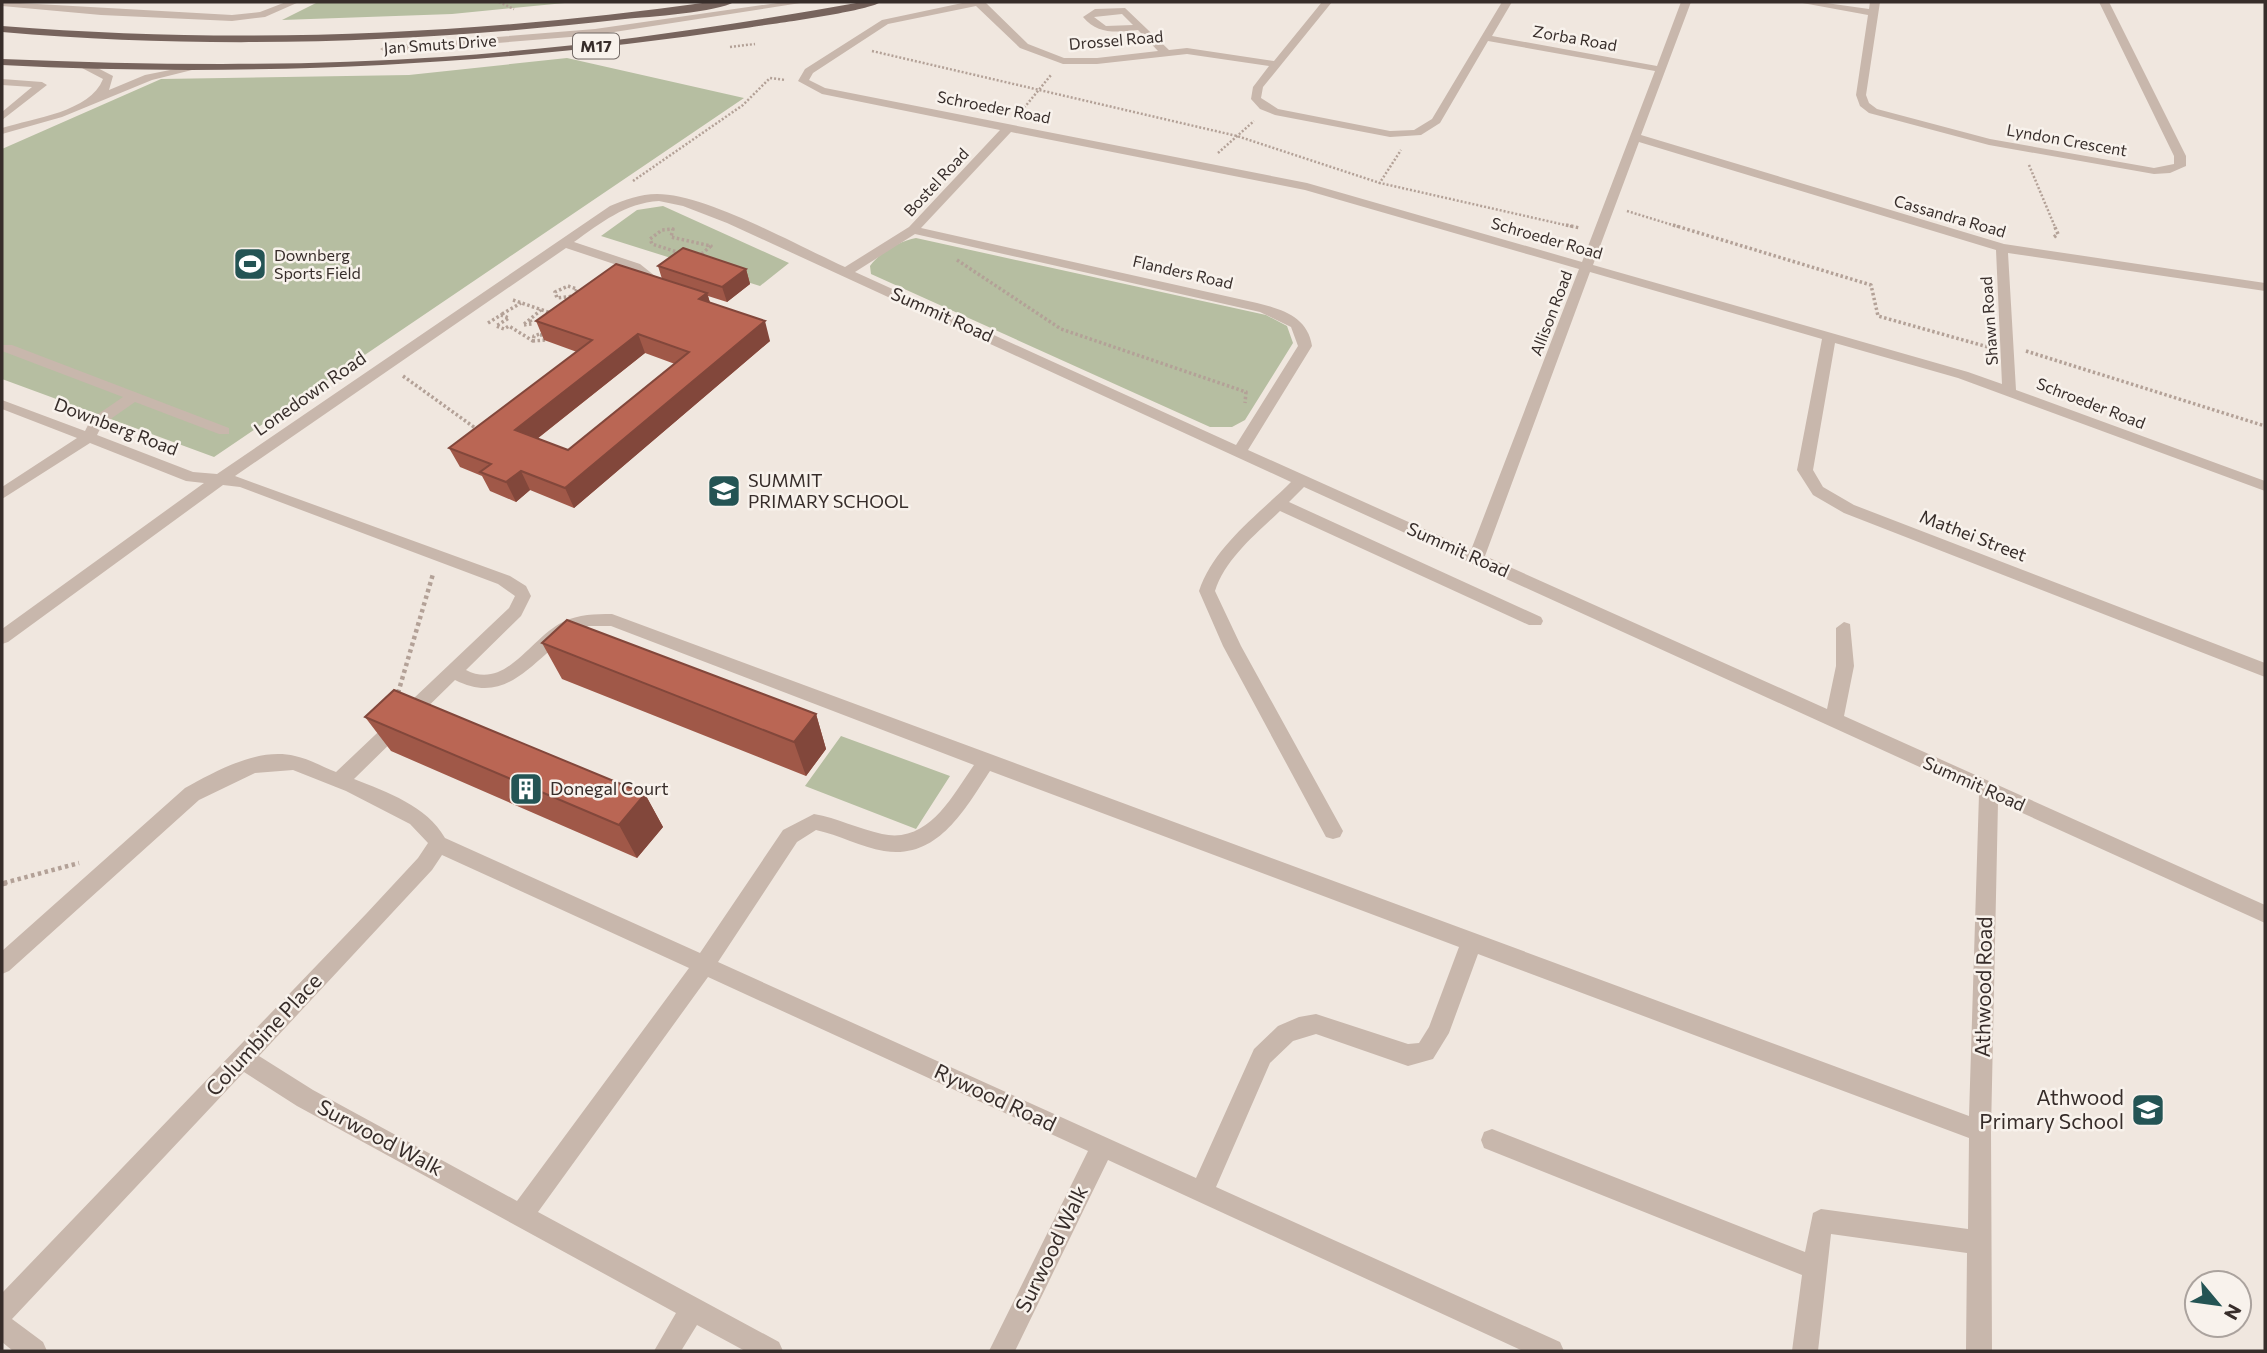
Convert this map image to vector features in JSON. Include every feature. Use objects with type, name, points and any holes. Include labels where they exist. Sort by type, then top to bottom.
[{"type":"main road","name":"Jan Smuts Drive","points":[[2,29],[162,38],[364,38],[524,28],[729,2]]},
{"type":"main road","name":"Jan Smuts Drive","points":[[2,62],[195,68],[338,66],[508,55],[704,33],[876,2]]},
{"type":"street","points":[[101,12],[121,2]]},
{"type":"street","points":[[2,3],[101,12],[243,18],[273,12],[294,2]]},
{"type":"street","points":[[385,49],[595,32],[802,2]]},
{"type":"street","points":[[803,81],[808,71],[885,22],[979,2]]},
{"type":"street","name":"Drossel Road","points":[[979,2],[1024,46],[1063,61],[1097,61],[1165,52],[1199,51],[1276,64]]},
{"type":"street","points":[[1327,2],[1255,94],[1267,109],[1390,134],[1411,135],[1429,128],[1436,121],[1507,2]]},
{"type":"street","name":"Allison Road","points":[[1476,558],[1587,268],[1658,69],[1686,2]]},
{"type":"street","name":"Lyndon Crescent","points":[[1802,2],[1874,7],[1861,95],[1868,107],[1890,118],[2029,151],[2154,171],[2175,170],[2180,166],[2180,156],[2104,2]]},
{"type":"street","points":[[1140,27],[1165,52]]},
{"type":"street","name":"Zorba Road","points":[[1486,38],[1658,69]]},
{"type":"street","points":[[86,66],[109,78],[104,90],[91,100]]},
{"type":"street","points":[[2,131],[40,121],[149,77],[195,68]]},
{"type":"street","name":"Schroeder Road","points":[[803,81],[822,91],[1273,179],[1365,204],[2009,391],[2265,486]]},
{"type":"street","points":[[2,82],[42,85],[2,117]]},
{"type":"street","name":"Bostel Road","points":[[846,272],[913,230],[1008,128]]},
{"type":"street","name":"Cassandra Road","points":[[1635,137],[2002,248],[2265,287]]},
{"type":"street","name":"Lonedown Road","points":[[2,638],[218,481],[492,292],[622,205],[649,196]]},
{"type":"street","name":"Summit Road","points":[[649,196],[685,201],[846,272],[2265,914]]},
{"type":"street","name":"Flanders Road","points":[[913,230],[1257,307],[1286,317],[1300,330],[1305,346],[1239,452]]},
{"type":"street","points":[[564,243],[636,267],[655,286],[675,293]]},
{"type":"street","name":"Shawn Road","points":[[2002,248],[2009,391]]},
{"type":"street","name":"Mathei Street","points":[[1829,338],[1805,470],[1818,491],[1849,509],[2265,670]]},
{"type":"street","points":[[7,348],[224,431]]},
{"type":"street","points":[[2,494],[89,437],[96,422],[133,397]]},
{"type":"street","name":"Downberg Road","points":[[2,404],[191,477],[218,481]]},
{"type":"street","points":[[1302,480],[1219,566],[1208,584],[1207,592],[1232,646],[1333,831]]},
{"type":"street","points":[[218,481],[242,482],[504,580],[520,590],[523,596],[515,612],[338,782]]},
{"type":"street","points":[[1279,505],[1535,621]]},
{"type":"street","points":[[454,671],[477,682],[507,677],[559,630],[587,619],[612,620],[986,762],[1980,1131]]},
{"type":"street","points":[[1834,721],[1845,666],[1844,628]]},
{"type":"street","points":[[2,964],[200,789],[266,764],[285,761],[295,763],[405,811],[430,830],[438,845]]},
{"type":"street","points":[[521,1215],[704,965],[790,836],[814,822],[886,844],[924,840],[943,822],[986,762]]},
{"type":"street","name":"Athwood Road","points":[[1979,1351],[1980,1131],[1989,791]]},
{"type":"street","name":"Rywood Road","points":[[438,845],[1551,1351]]},
{"type":"street","name":"Columbine Place","points":[[2,1311],[425,864],[438,845]]},
{"type":"street","points":[[1202,1192],[1262,1056],[1277,1038],[1303,1024],[1316,1024],[1408,1055],[1425,1052],[1438,1033],[1472,942]]},
{"type":"street","name":"Surwood Walk","points":[[242,1058],[305,1098],[770,1351]]},
{"type":"street","points":[[1492,1140],[1814,1268]]},
{"type":"street","name":"Surwood Walk","points":[[1002,1351],[1102,1146]]},
{"type":"street","points":[[1805,1351],[1821,1221],[1979,1242]]},
{"type":"street","points":[[667,1351],[693,1309]]},
{"type":"street","points":[[2,1326],[34,1351]]},
{"type":"path","points":[[848,45],[1038,92],[1237,136],[1380,183],[1600,233]]},
{"type":"path","points":[[1008,128],[1063,61]]},
{"type":"path","points":[[622,205],[614,195],[743,105],[770,78],[803,81]]},
{"type":"path","points":[[1204,165],[1267,109]]},
{"type":"path","points":[[1365,204],[1411,135]]},
{"type":"path","points":[[2029,151],[2028,161],[2057,234],[2046,243],[2052,254],[2039,255]]},
{"type":"path","points":[[1610,206],[1871,285],[1878,316],[2009,350],[2265,426]]},
{"type":"path","points":[[686,255],[652,244],[650,239],[662,230],[673,229],[671,237],[711,246],[702,255],[693,257],[702,260]]},
{"type":"path","points":[[913,230],[1061,329],[1246,392],[1244,404]]},
{"type":"path","points":[[577,290],[567,298],[557,298],[555,292],[568,286],[577,290],[590,290]]},
{"type":"path","points":[[492,292],[554,314]]},
{"type":"path","points":[[567,298],[570,309]]},
{"type":"path","points":[[488,323],[521,303]]},
{"type":"path","points":[[518,330],[524,326],[523,322],[530,320],[541,310]]},
{"type":"path","points":[[501,315],[509,318],[496,326],[518,330],[526,334],[522,336],[547,348]]},
{"type":"path","points":[[534,341],[546,337],[540,335],[549,329]]},
{"type":"path","points":[[382,368],[402,376],[483,434]]},
{"type":"path","points":[[384,737],[438,557]]},
{"type":"path","points":[[2,884],[131,849]]},
{"type":"green space","points":[[318,2],[575,2],[452,14],[282,20]]},
{"type":"green space","name":"Downberg Sports Field","points":[[567,58],[744,98],[214,457],[2,379],[2,149],[161,79],[409,75]]},
{"type":"green space","points":[[663,206],[789,263],[760,286],[601,236],[637,210]]},
{"type":"green space","points":[[916,238],[1266,315],[1287,326],[1293,343],[1245,420],[1232,427],[1210,427],[871,274],[870,266],[879,256],[897,244]]},
{"type":"green space","points":[[841,736],[950,776],[916,829],[805,786]]},
{"type":"building","points":[[683,248],[746,269],[722,287],[658,266]]},
{"type":"building","points":[[616,264],[707,293],[699,299],[765,321],[565,488],[521,471],[506,482],[480,472],[491,464],[449,448],[592,340],[536,321]],"holes":[[[638,334],[689,352],[568,450],[515,430]]]},
{"type":"building","points":[[567,620],[816,714],[794,742],[542,643]]},
{"type":"building","points":[[394,690],[645,794],[619,825],[365,717]]},
{"type":"place","name":"Downberg Sports Field","points":[[250,264]]},
{"type":"place","name":"SUMMIT PRIMARY SCHOOL","points":[[724,491]]},
{"type":"place","name":"Donegal Court","points":[[526,789]]},
{"type":"place","name":"Athwood Primary School","points":[[2148,1110]]}]
